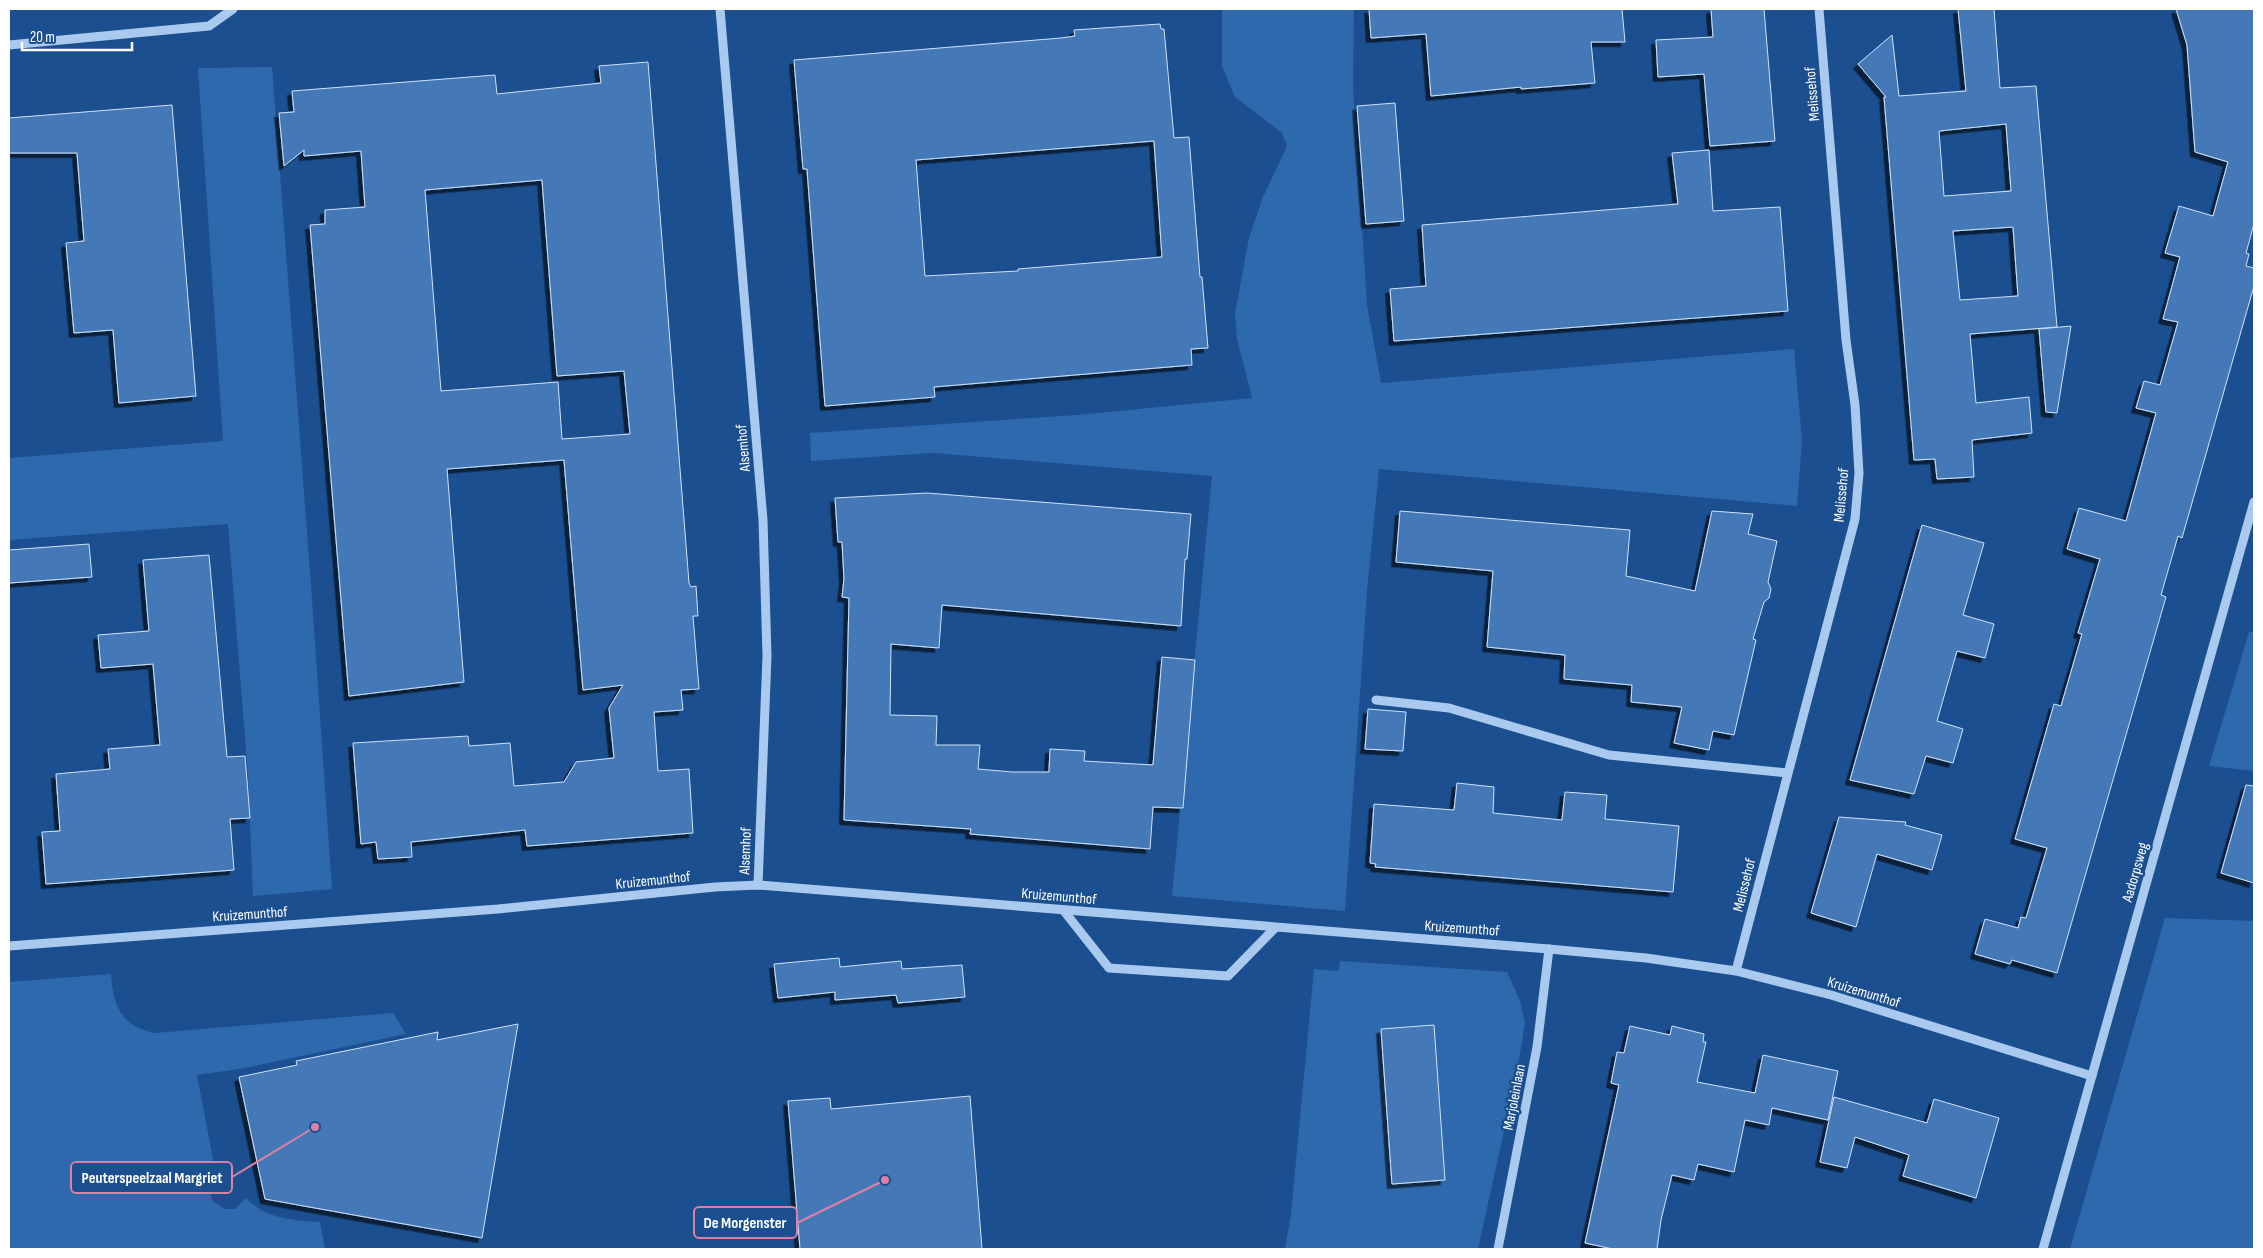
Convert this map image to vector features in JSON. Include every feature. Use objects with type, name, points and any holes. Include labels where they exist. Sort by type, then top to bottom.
[{"type":"street","points":[[9,45],[209,26],[233,9]]},
{"type":"street","name":"Alsemhof","points":[[720,9],[763,520],[766,656],[758,885]]},
{"type":"street","name":"Melissehof","points":[[1736,971],[1855,519],[1859,473],[1855,405],[1846,340],[1819,9]]},
{"type":"street","name":"Aadorpsweg","points":[[2043,1249],[2254,502]]},
{"type":"street","points":[[1376,700],[1449,708],[1609,755],[1787,773]]},
{"type":"street","name":"Kruizemunthof","points":[[9,946],[498,909],[715,887],[758,885],[1646,958],[1736,971],[1831,995],[2092,1076]]},
{"type":"street","points":[[1064,911],[1109,968],[1228,976],[1274,928]]},
{"type":"street","name":"Marjoleinlaan","points":[[1498,1249],[1537,1047],[1549,949]]},
{"type":"shaded area","points":[[1222,9],[1354,9],[1353,86],[1367,305],[1381,383],[1794,349],[1802,440],[1797,506],[1379,469],[1367,592],[1345,911],[1172,896],[1212,476],[933,453],[811,461],[810,433],[1077,415],[1252,398],[1237,339],[1235,314],[1249,238],[1263,197],[1287,146],[1282,133],[1235,97],[1222,66]]},
{"type":"shaded area","points":[[272,67],[332,889],[253,896],[248,775],[228,524],[9,540],[9,458],[223,441],[198,68]]},
{"type":"shaded area","points":[[2249,632],[2254,632],[2254,771],[2209,766]]},
{"type":"shaded area","points":[[2165,918],[2254,921],[2254,1249],[2070,1249]]},
{"type":"shaded area","points":[[1340,961],[1507,972],[1520,1001],[1525,1023],[1517,1072],[1478,1249],[1285,1249],[1291,1214],[1314,969],[1339,971]]},
{"type":"shaded area","points":[[111,974],[114,996],[121,1013],[134,1025],[155,1033],[393,1013],[406,1034],[240,1069],[197,1075],[216,1175],[210,1191],[212,1200],[224,1209],[235,1209],[246,1198],[262,1210],[280,1217],[320,1222],[325,1249],[9,1249],[9,982]]},
{"type":"building","points":[[1369,9],[1622,9],[1625,42],[1591,42],[1595,83],[1521,89],[1521,87],[1431,96],[1426,34],[1371,38]]},
{"type":"building","points":[[1711,9],[1764,9],[1775,141],[1710,146],[1704,74],[1658,77],[1656,40],[1713,37]]},
{"type":"building","points":[[1958,9],[1994,9],[2000,88],[2036,86],[2057,327],[1970,334],[1976,403],[2029,397],[2032,433],[1972,440],[1974,477],[1937,479],[1935,459],[1914,460],[1884,97],[1886,97],[1858,64],[1892,35],[1899,96],[1966,91]],"holes":[[[2006,124],[2011,191],[1944,196],[1939,131]],[[2013,227],[2018,296],[1960,300],[1953,231]]]},
{"type":"building","points":[[2176,9],[2254,9],[2254,224],[2246,253],[2249,254],[2246,266],[2254,268],[2254,286],[2182,538],[2178,536],[2161,595],[2166,597],[2057,973],[2012,960],[2010,964],[1975,954],[1985,919],[2018,928],[2021,917],[2026,918],[2047,848],[2015,839],[2054,704],[2061,706],[2082,634],[2078,633],[2100,559],[2067,549],[2079,508],[2126,521],[2156,413],[2136,408],[2144,381],[2160,385],[2178,322],[2163,319],[2180,257],[2165,253],[2179,206],[2213,216],[2228,162],[2195,152],[2187,45]]},
{"type":"building","points":[[1160,24],[1161,29],[1164,29],[1174,138],[1189,137],[1200,277],[1202,277],[1208,348],[1191,349],[1192,365],[934,387],[935,397],[825,406],[807,169],[803,169],[794,60],[1061,38],[1075,36],[1074,30]],"holes":[[[1154,141],[1162,257],[1018,269],[1018,271],[925,276],[916,160]]]},
{"type":"building","points":[[648,62],[689,583],[691,587],[696,586],[698,616],[693,616],[699,689],[681,690],[683,710],[654,712],[658,771],[689,769],[693,833],[527,846],[525,830],[411,842],[412,857],[378,859],[376,842],[361,844],[353,743],[468,736],[469,746],[510,743],[514,786],[564,782],[576,762],[614,758],[609,708],[623,685],[583,690],[564,460],[447,469],[464,682],[349,696],[310,225],[325,224],[325,210],[365,207],[361,151],[304,156],[304,150],[284,166],[279,113],[294,112],[292,91],[495,75],[497,94],[601,83],[599,66]],"holes":[[[542,180],[557,376],[624,371],[630,434],[562,439],[558,382],[441,391],[425,190]]]},
{"type":"building","points":[[1395,103],[1404,221],[1366,224],[1357,106]]},
{"type":"building","points":[[172,105],[196,396],[119,403],[113,330],[74,333],[66,243],[84,241],[77,153],[9,153],[9,118]]},
{"type":"building","points":[[1709,150],[1713,211],[1780,207],[1788,311],[1394,341],[1390,289],[1426,286],[1422,225],[1678,204],[1672,153]]},
{"type":"building","points":[[2071,326],[2057,413],[2046,412],[2039,329]]},
{"type":"building","points":[[927,493],[1191,514],[1187,559],[1185,559],[1181,626],[942,605],[939,648],[891,644],[890,715],[937,716],[936,745],[980,745],[978,769],[1012,772],[1049,772],[1050,749],[1085,751],[1084,761],[1153,765],[1162,657],[1195,660],[1183,808],[1153,807],[1150,849],[970,834],[971,829],[844,820],[849,598],[842,597],[844,579],[842,542],[838,542],[835,498]]},
{"type":"building","points":[[1400,511],[1630,530],[1626,576],[1695,591],[1712,511],[1753,514],[1748,534],[1777,541],[1768,582],[1771,589],[1769,598],[1764,602],[1753,639],[1756,640],[1734,735],[1713,731],[1709,750],[1674,743],[1682,707],[1631,702],[1632,685],[1564,679],[1565,655],[1487,647],[1493,571],[1396,562]]},
{"type":"building","points":[[1922,525],[1984,543],[1963,615],[1994,624],[1985,658],[1957,651],[1937,721],[1963,729],[1953,763],[1926,756],[1914,794],[1850,780]]},
{"type":"building","points":[[89,544],[92,577],[9,583],[9,550]]},
{"type":"building","points":[[209,555],[227,757],[245,756],[250,818],[230,819],[234,870],[46,884],[42,832],[60,831],[56,774],[110,769],[108,749],[160,745],[153,664],[101,668],[98,635],[149,631],[143,560]]},
{"type":"building","points":[[1368,709],[1406,712],[1403,751],[1365,749]]},
{"type":"building","points":[[1457,783],[1494,787],[1493,813],[1562,820],[1565,792],[1607,795],[1605,819],[1679,826],[1673,892],[1375,867],[1376,864],[1370,863],[1374,804],[1454,810]]},
{"type":"building","points":[[2246,785],[2254,786],[2254,883],[2221,873]]},
{"type":"building","points":[[1839,817],[1906,822],[1905,825],[1942,835],[1932,870],[1877,854],[1856,927],[1811,913]]},
{"type":"building","points":[[839,958],[840,967],[901,961],[902,969],[962,965],[965,997],[898,1003],[896,995],[835,1000],[835,992],[778,998],[774,964]]},
{"type":"building","points":[[518,1024],[482,1238],[265,1199],[239,1077],[297,1065],[296,1061],[438,1032],[437,1040]]},
{"type":"building","points":[[1434,1025],[1445,1180],[1392,1184],[1381,1029]]},
{"type":"building","points":[[1630,1026],[1670,1035],[1672,1026],[1704,1034],[1703,1042],[1706,1042],[1697,1082],[1755,1093],[1763,1055],[1838,1071],[1828,1120],[1772,1108],[1769,1125],[1745,1120],[1734,1172],[1698,1164],[1694,1180],[1672,1175],[1661,1220],[1657,1249],[1613,1249],[1585,1243],[1619,1085],[1611,1083],[1617,1052],[1624,1053]]},
{"type":"building","points":[[970,1096],[982,1249],[800,1249],[788,1101],[830,1098],[831,1109]]},
{"type":"building","points":[[1834,1097],[1927,1123],[1934,1099],[1999,1118],[1976,1198],[1903,1176],[1909,1155],[1855,1137],[1847,1168],[1820,1162]]},
{"type":"place","name":"Peuterspeelzaal Margriet","points":[[315,1127]]},
{"type":"place","name":"De Morgenster","points":[[885,1180]]}]
